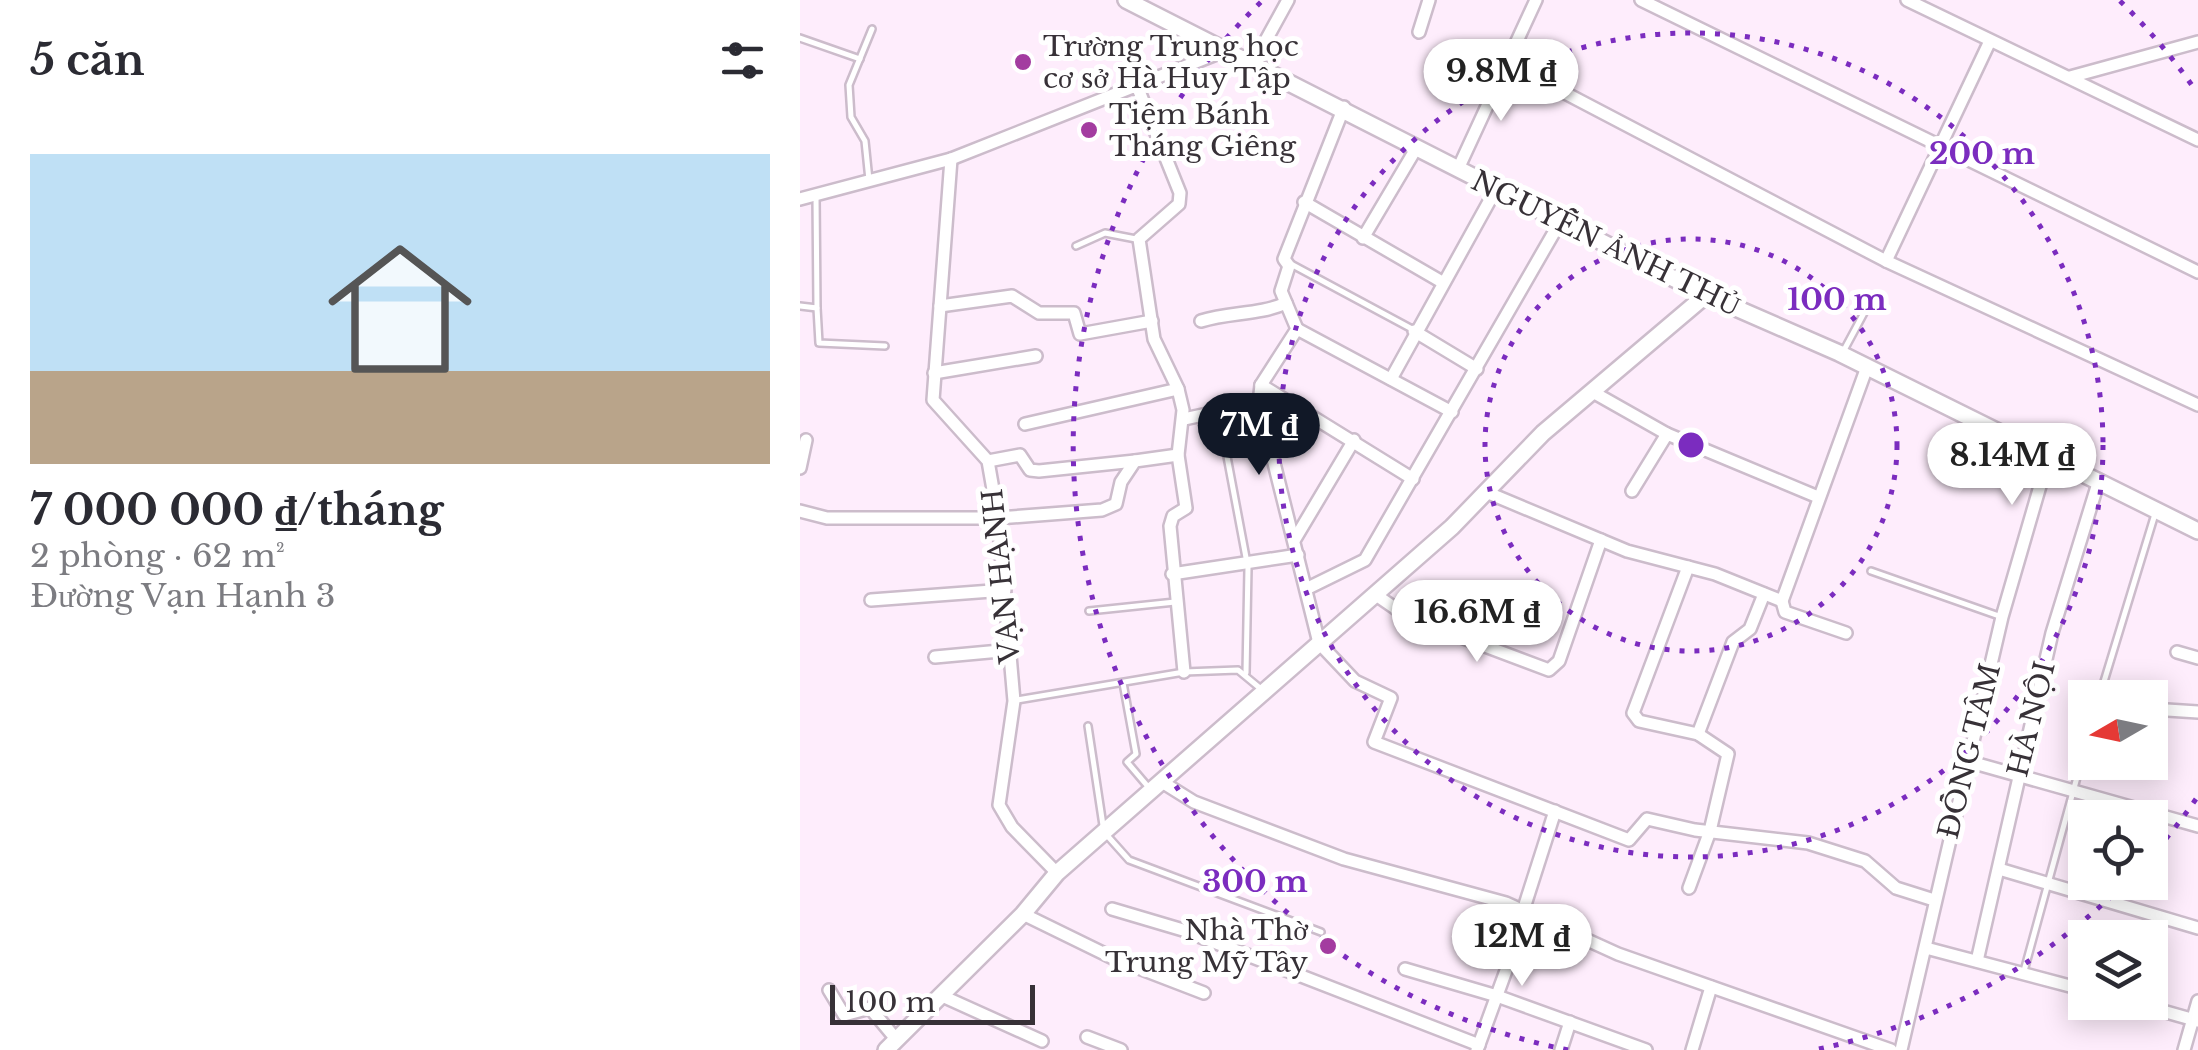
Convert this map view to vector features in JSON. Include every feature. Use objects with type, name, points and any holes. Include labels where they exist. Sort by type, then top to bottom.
[{"type":"main road","name":"NGUYỄN ẢNH THỦ","points":[[1126,0],[1344,107],[1706,295],[1842,354],[2198,531]]},
{"type":"main road","points":[[891,1044],[1023,914],[1057,872],[1262,690],[1376,595],[1592,391],[1706,295]]},
{"type":"street","points":[[1254,62],[1288,0]]},
{"type":"street","points":[[1419,32],[1429,0]]},
{"type":"street","points":[[1458,169],[1536,0]]},
{"type":"street","points":[[1641,0],[2198,272]]},
{"type":"street","points":[[1906,0],[2198,140]]},
{"type":"street","points":[[1886,261],[1990,41]]},
{"type":"street","points":[[2070,77],[2198,42]]},
{"type":"street","points":[[800,198],[951,159],[1229,49]]},
{"type":"street","points":[[1506,62],[1886,261],[2198,405]]},
{"type":"street","points":[[1137,86],[1180,193],[1179,204],[1138,239],[1152,320],[1164,363],[1178,388],[1184,419],[1178,454],[1186,508],[1170,519],[1172,574],[1184,672]]},
{"type":"street","points":[[1344,107],[1284,259],[1289,263],[1281,292],[1297,329],[1452,412]]},
{"type":"street","points":[[1362,238],[1417,146]]},
{"type":"street","name":"VẠN HẠNH","points":[[951,159],[934,373],[935,406],[988,461],[998,518],[1014,700],[999,804],[1012,827],[1057,872]]},
{"type":"street","points":[[1390,380],[1496,189]]},
{"type":"street","points":[[1304,202],[1442,282]]},
{"type":"street","points":[[1306,589],[1365,560],[1560,222]]},
{"type":"street","points":[[940,306],[1012,296],[1040,313],[1074,313],[1080,334],[1152,320]]},
{"type":"street","points":[[1201,321],[1234,311],[1265,312],[1286,302]]},
{"type":"street","points":[[1297,329],[1261,385],[1259,404],[1318,643],[1355,681],[1390,698],[1374,742],[1629,840],[1647,819],[1808,843],[1865,861],[1896,888],[1934,900]]},
{"type":"street","points":[[1414,331],[1476,370]]},
{"type":"street","points":[[934,373],[1036,356]]},
{"type":"street","points":[[1846,632],[1786,612],[1782,601],[1868,368]]},
{"type":"street","points":[[1261,385],[1413,479]]},
{"type":"street","points":[[1025,424],[1178,388]]},
{"type":"street","points":[[1592,391],[1667,434],[1818,497]]},
{"type":"street","points":[[1184,419],[1259,404]]},
{"type":"street","points":[[1632,491],[1667,434]]},
{"type":"street","points":[[800,468],[806,440]]},
{"type":"street","points":[[1294,538],[1354,440]]},
{"type":"street","points":[[988,461],[1020,455],[1030,470],[1040,472],[1178,454]]},
{"type":"street","name":"ĐỒNG TÂM","points":[[1901,1050],[2002,617],[2049,455]]},
{"type":"street","points":[[800,510],[827,518],[998,518],[1102,510],[1116,504],[1121,482],[1135,460]]},
{"type":"street","name":"HÀ NỘI","points":[[1977,961],[2016,776],[2052,633],[2099,480]]},
{"type":"street","points":[[1486,492],[1601,540],[1782,601]]},
{"type":"street","points":[[1376,595],[1408,616],[1549,670],[1559,662],[1601,540]]},
{"type":"street","points":[[1172,574],[1298,555]]},
{"type":"street","points":[[1688,567],[1633,713],[1639,721],[1698,734],[1728,754],[1710,831],[1689,888]]},
{"type":"street","points":[[871,600],[1005,590]]},
{"type":"street","points":[[1698,734],[1733,642],[1750,629],[1764,594]]},
{"type":"street","points":[[935,657],[1011,650]]},
{"type":"street","points":[[2177,652],[2198,658]]},
{"type":"street","points":[[2168,710],[2198,712]]},
{"type":"street","points":[[1967,761],[2099,800]]},
{"type":"street","points":[[1157,786],[1344,858],[1525,912],[1618,954],[1892,1050]]},
{"type":"street","points":[[1112,909],[1183,930],[1478,1047],[1555,812]]},
{"type":"street","points":[[2168,818],[2198,826]]},
{"type":"street","points":[[1999,869],[2198,928]]},
{"type":"street","points":[[1023,914],[1114,958],[1204,993]]},
{"type":"street","points":[[1926,948],[2068,986]]},
{"type":"street","points":[[1405,970],[1497,996],[1646,1050]]},
{"type":"street","points":[[1692,1050],[1711,987]]},
{"type":"street","points":[[829,990],[844,1016],[870,1008],[891,1044]]},
{"type":"street","points":[[940,995],[1042,1041]]},
{"type":"street","points":[[2184,1050],[2198,1001]]},
{"type":"street","points":[[2168,1012],[2195,1020]]},
{"type":"street","points":[[1561,1050],[1570,1022]]},
{"type":"street","points":[[1087,1037],[1121,1050]]},
{"type":"lane","points":[[869,183],[865,141],[851,117],[849,85],[872,29]]},
{"type":"lane","points":[[800,38],[860,59]]},
{"type":"lane","points":[[816,196],[819,342],[885,346]]},
{"type":"lane","points":[[1076,246],[1106,233],[1122,240],[1138,239]]},
{"type":"lane","points":[[1289,263],[1414,331]]},
{"type":"lane","points":[[1842,354],[1872,298]]},
{"type":"lane","points":[[800,306],[817,308]]},
{"type":"lane","points":[[1219,411],[1247,564],[1246,673],[1262,690]]},
{"type":"lane","points":[[2105,680],[2156,509]]},
{"type":"lane","points":[[1871,571],[2002,617]]},
{"type":"lane","points":[[1089,611],[1175,602]]},
{"type":"lane","points":[[1014,700],[1184,672],[1246,673]]},
{"type":"lane","points":[[1123,683],[1136,754],[1127,762],[1157,786]]},
{"type":"lane","points":[[1088,726],[1104,832],[1129,860],[1322,932]]},
{"type":"lane","points":[[2023,974],[2051,884],[2076,780]]},
{"type":"place","name":"Trường Trung học cơ sở Hà Huy Tập","points":[[1023,62]]},
{"type":"place","name":"Tiệm Bánh Tháng Giêng","points":[[1089,130]]},
{"type":"place","name":"Nhà Thờ Trung Mỹ Tây","points":[[1328,946]]}]
